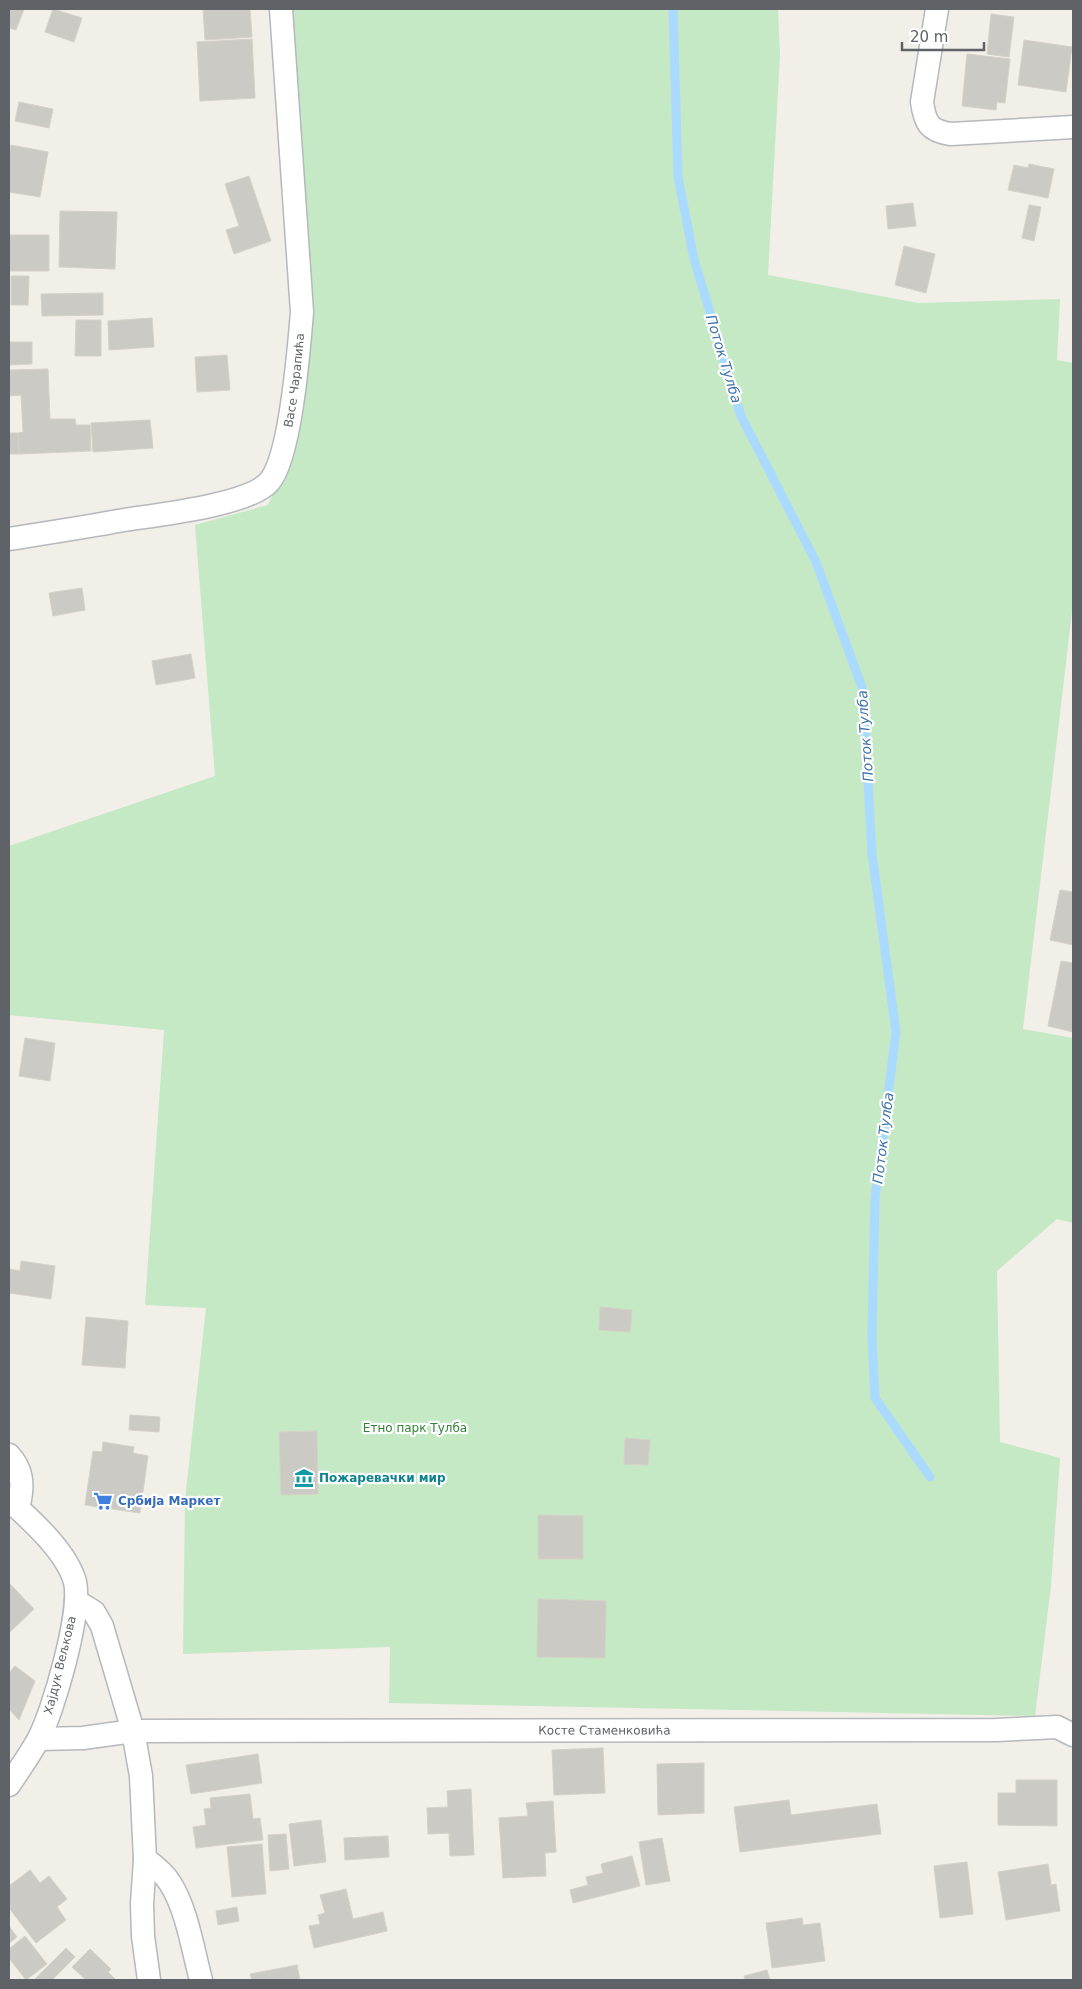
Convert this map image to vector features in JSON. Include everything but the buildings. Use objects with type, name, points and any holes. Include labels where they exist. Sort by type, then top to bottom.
[{"type":"street","name":"Васе Чарапића","points":[[9,539],[208,506],[247,495],[269,482],[280,459],[290,410],[299,354],[302,312],[281,9]]},
{"type":"street","points":[[937,9],[922,102],[924,116],[929,126],[938,132],[951,134],[1073,127]]},
{"type":"street","points":[[9,1455],[21,1474],[22,1489],[20,1500],[11,1503]]},
{"type":"street","name":"Хајдук Вељкова","points":[[9,1785],[39,1739],[53,1704],[67,1649],[76,1601],[75,1583],[69,1566],[55,1547],[11,1503]]},
{"type":"street","points":[[76,1601],[94,1612],[102,1626],[133,1731],[141,1776],[145,1859],[142,1904],[143,1936],[149,1980]]},
{"type":"street","name":"Косте Стаменковића","points":[[39,1739],[83,1738],[133,1731],[996,1730],[1057,1727],[1073,1735]]},
{"type":"street","points":[[145,1859],[158,1868],[171,1884],[182,1909],[201,1980]]},
{"type":"green space","name":"Етно парк Тулба","points":[[282,9],[778,9],[780,55],[768,275],[918,303],[1060,299],[1057,360],[1073,363],[1073,603],[1023,1029],[1073,1038],[1073,1223],[1057,1219],[997,1271],[1000,1442],[1060,1458],[1051,1586],[1035,1716],[389,1703],[390,1647],[183,1654],[185,1500],[206,1308],[145,1305],[164,1030],[9,1015],[9,846],[215,776],[195,525],[268,505],[288,460],[295,268]]},
{"type":"waterway","name":"Поток Тулба","points":[[673,9],[678,177],[694,259],[741,416],[816,562],[863,690],[872,854],[896,1032],[875,1199],[872,1337],[875,1398],[930,1477]]},
{"type":"place","name":"Пожаревачки мир","points":[[304,1478]]},
{"type":"place","name":"Србија Маркет","points":[[103,1501]]}]
